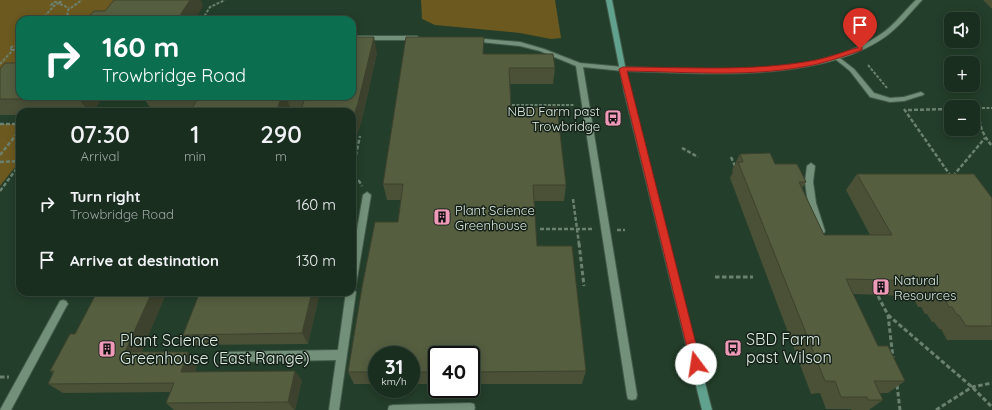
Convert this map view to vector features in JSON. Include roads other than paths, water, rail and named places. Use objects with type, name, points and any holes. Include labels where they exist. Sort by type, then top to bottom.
[{"type":"street","points":[[608,0],[623,69],[707,410]]},
{"type":"street","points":[[466,40],[520,44],[542,50],[579,65],[623,69],[756,69],[798,65],[836,57],[860,49],[893,28],[906,11],[919,0]]},
{"type":"street","points":[[356,38],[426,39]]},
{"type":"street","points":[[836,57],[852,70],[872,95],[884,99],[897,100],[921,94]]},
{"type":"street","points":[[579,65],[584,105],[632,395]]},
{"type":"street","points":[[811,166],[808,182],[812,203],[824,240]]},
{"type":"street","points":[[356,247],[367,195]]},
{"type":"street","points":[[334,410],[350,296]]},
{"type":"street","points":[[5,410],[64,304]]},
{"type":"street","points":[[226,357],[341,355]]},
{"type":"street","points":[[393,410],[470,408]]},
{"type":"place","name":"NBD Farm past Trowbridge","points":[[613,118]]},
{"type":"place","name":"Plant Science Greenhouse","points":[[442,217]]},
{"type":"place","name":"Natural Resources","points":[[881,287]]},
{"type":"place","name":"SBD Farm past Wilson","points":[[733,348]]},
{"type":"place","name":"Plant Science Greenhouse (East Range)","points":[[107,349]]}]
